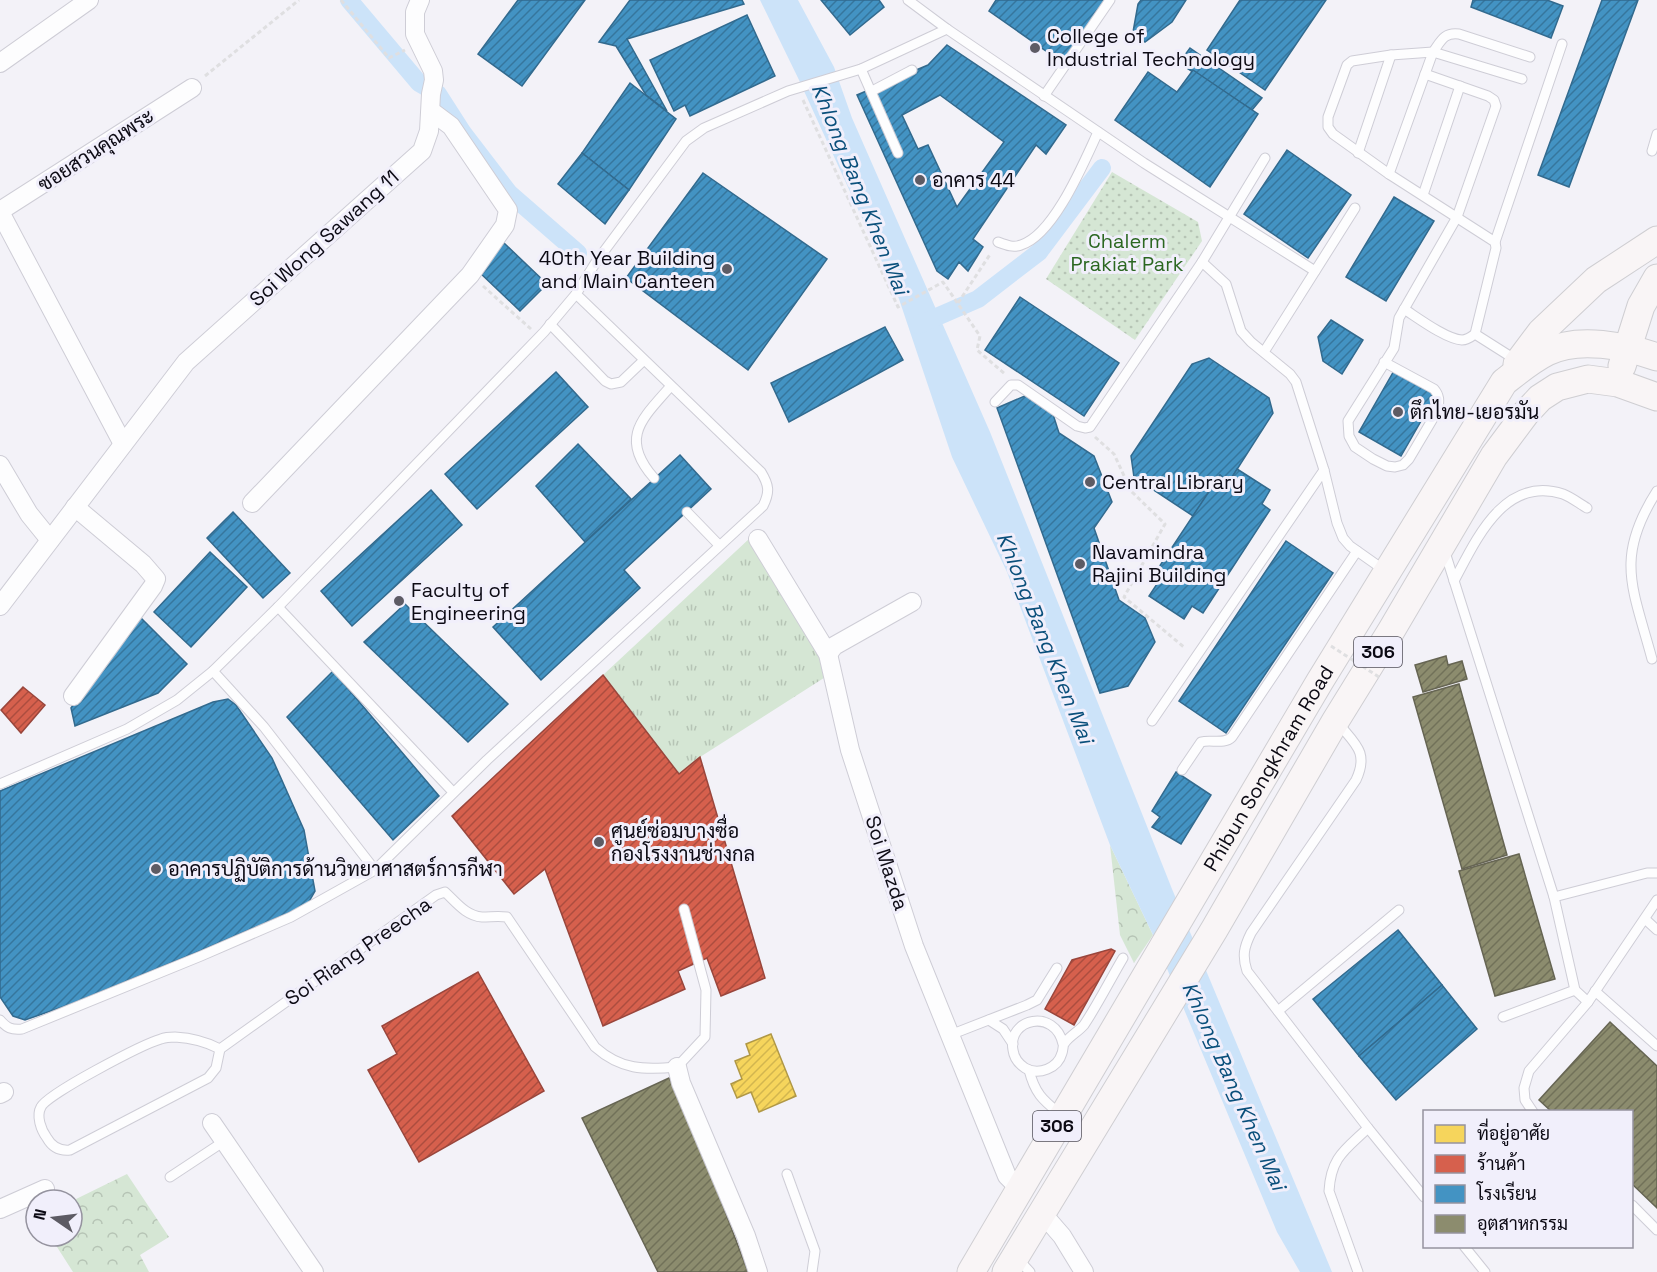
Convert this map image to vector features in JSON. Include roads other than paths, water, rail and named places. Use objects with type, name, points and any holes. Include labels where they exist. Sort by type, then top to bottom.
[{"type":"main road","points":[[1511,372],[1541,332],[1596,280],[1657,240]]},
{"type":"main road","points":[[1618,383],[1626,349],[1641,306],[1657,278]]},
{"type":"main road","name":"Phibun Songkhram Road","points":[[971,1272],[1320,681],[1511,372],[1548,351],[1572,345],[1588,344],[1626,349],[1657,357]]},
{"type":"main road","name":"Phibun Songkhram Road","points":[[1017,1267],[1042,1213],[1214,930],[1494,456],[1526,413],[1540,398],[1557,387],[1588,380],[1618,383],[1656,393]]},
{"type":"street","points":[[0,63],[89,0]]},
{"type":"street","name":"Soi Wong Sawang 11","points":[[0,606],[192,356],[422,151],[429,131],[433,71],[415,34],[416,12],[420,0]]},
{"type":"street","name":"ซอยสวนคุณพระ","points":[[0,211],[197,83]]},
{"type":"street","points":[[252,503],[470,275],[505,225],[508,210],[432,95]]},
{"type":"street","points":[[0,211],[123,444]]},
{"type":"street","points":[[0,465],[29,514],[50,540]]},
{"type":"street","points":[[72,696],[156,579],[143,564],[75,507]]},
{"type":"street","name":"Soi Mazda","points":[[758,539],[828,654],[850,750],[916,953],[1007,1176],[1021,1186]]},
{"type":"street","points":[[828,654],[834,646],[912,602]]},
{"type":"street","points":[[677,1067],[681,1083],[746,1236],[758,1272]]},
{"type":"street","points":[[212,1124],[314,1272]]},
{"type":"street","points":[[0,1209],[24,1198]]},
{"type":"street","points":[[1042,1213],[1062,1236],[1084,1272]]},
{"type":"lane","points":[[908,0],[1098,132],[1315,271]]},
{"type":"lane","points":[[1044,96],[1110,0]]},
{"type":"lane","points":[[0,784],[127,729],[177,700],[213,671],[550,324],[576,294],[596,262],[686,141],[704,128],[793,90],[861,69],[947,29]]},
{"type":"lane","points":[[1389,174],[1433,52],[1445,36],[1450,33],[1459,34],[1530,57]]},
{"type":"lane","points":[[1404,309],[1446,335],[1459,340],[1468,339],[1475,334],[1496,254],[1495,242],[1563,44]]},
{"type":"lane","points":[[1495,242],[1358,153],[1328,127],[1328,117],[1347,65],[1352,61],[1433,52],[1522,79]]},
{"type":"lane","points":[[1358,153],[1391,55]]},
{"type":"lane","points":[[861,69],[898,153]]},
{"type":"lane","points":[[872,91],[912,70]]},
{"type":"lane","points":[[1384,362],[1434,389],[1439,401],[1438,410],[1409,459],[1404,465],[1395,467],[1372,459],[1355,447],[1347,429],[1348,421],[1384,362],[1394,348],[1397,325],[1404,309],[1457,217],[1496,106],[1494,99],[1488,96],[1425,74]]},
{"type":"lane","points":[[1423,195],[1460,86]]},
{"type":"lane","points":[[998,242],[1009,246],[1020,245],[1033,239],[1047,224],[1072,188],[1098,132]]},
{"type":"lane","points":[[1652,151],[1657,135]]},
{"type":"lane","points":[[995,402],[1011,385],[1018,385],[1077,426],[1090,427],[1202,262],[1265,158]]},
{"type":"lane","points":[[1264,352],[1355,208]]},
{"type":"lane","points":[[1202,262],[1226,284],[1241,331],[1296,382],[1343,538],[1387,572]]},
{"type":"lane","points":[[0,1020],[6,1027],[14,1030],[30,1026],[281,921],[324,900],[375,870],[453,792],[763,506],[769,494],[768,484],[761,472],[670,387],[576,294]]},
{"type":"lane","points":[[550,324],[605,381],[611,384],[621,382],[643,361]]},
{"type":"lane","points":[[1475,334],[1511,372]]},
{"type":"lane","points":[[654,478],[642,464],[636,438],[644,417],[670,387]]},
{"type":"lane","points":[[1152,721],[1324,470]]},
{"type":"lane","points":[[1652,658],[1632,586],[1630,567],[1632,543],[1639,523],[1657,491]]},
{"type":"lane","points":[[1454,581],[1480,532],[1500,508],[1512,500],[1530,493],[1546,492],[1564,495],[1587,508]]},
{"type":"lane","points":[[687,512],[719,545]]},
{"type":"lane","points":[[1443,544],[1554,897],[1575,990],[1588,1002]]},
{"type":"lane","points":[[1182,770],[1201,742],[1225,741],[1232,737],[1357,551]]},
{"type":"lane","points":[[278,606],[453,792]]},
{"type":"lane","points":[[213,671],[264,727],[375,870]]},
{"type":"lane","points":[[1336,720],[1362,755],[1362,768],[1251,933],[1244,947],[1244,960],[1247,971],[1368,1128],[1423,1195]]},
{"type":"lane","points":[[1554,897],[1647,873],[1657,873]]},
{"type":"lane","name":"Soi Riang Preecha","points":[[220,1049],[436,895],[446,892],[464,910],[476,916],[507,917],[595,1047],[608,1058],[636,1069],[677,1067]]},
{"type":"lane","points":[[1532,1110],[1525,1100],[1524,1088],[1529,1071],[1588,1002],[1657,900]]},
{"type":"lane","points":[[677,1067],[705,1037],[706,990],[684,909]]},
{"type":"lane","points":[[1278,1011],[1399,910]]},
{"type":"lane","points":[[1645,919],[1657,930]]},
{"type":"lane","points":[[1029,1070],[1046,1070],[1059,1060],[1063,1044],[1083,1026],[1123,958]]},
{"type":"lane","points":[[1057,968],[1037,1000],[1036,1012],[1038,1017],[1057,1029],[1063,1044]]},
{"type":"lane","points":[[1503,1017],[1575,990]]},
{"type":"lane","points":[[1595,991],[1657,1046]]},
{"type":"lane","points":[[950,1035],[1037,1000]]},
{"type":"lane","points":[[989,1020],[1003,1029],[1012,1044],[1016,1059],[1029,1070],[1040,1098],[1063,1116]]},
{"type":"lane","points":[[1012,1044],[1015,1034],[1021,1027],[1028,1022],[1044,1021]]},
{"type":"lane","points":[[164,1038],[192,1038],[220,1049],[216,1068],[208,1078],[70,1150],[54,1147],[46,1138],[41,1126],[40,1108],[44,1103],[103,1066],[164,1038]]},
{"type":"lane","points":[[1358,1272],[1329,1191],[1329,1178],[1333,1164],[1343,1151],[1368,1128]]},
{"type":"lane","points":[[170,1178],[223,1142]]},
{"type":"lane","points":[[788,1174],[815,1251],[812,1272]]},
{"type":"lane","points":[[1633,1206],[1657,1230]]},
{"type":"lane","points":[[1466,1248],[1485,1272]]},
{"type":"water","name":"Khlong Bang Khen Mai","points":[[760,0],[798,0],[834,67],[852,118],[990,432],[1172,889],[1332,1272],[1300,1272],[1277,1232],[1153,935],[1110,845],[1007,572],[952,457],[899,299]]},
{"type":"waterway","points":[[349,0],[419,83],[438,94],[463,133],[509,193],[578,253]]},
{"type":"waterway","points":[[918,325],[978,299],[1039,252],[1102,168]]},
{"type":"place","name":"College of Industrial Technology","points":[[1035,48]]},
{"type":"place","name":"อาคาร 44","points":[[920,180]]},
{"type":"place","name":"40th Year Building and Main Canteen","points":[[727,269]]},
{"type":"place","name":"ตึกไทย-เยอรมัน","points":[[1398,412]]},
{"type":"place","name":"Central Library","points":[[1090,482]]},
{"type":"place","name":"Navamindra Rajini Building","points":[[1080,564]]},
{"type":"place","name":"Faculty of Engineering","points":[[399,601]]},
{"type":"place","name":"ศูนย์ซ่อมบางซื่อ กองโรงงานช่างกล","points":[[599,842]]},
{"type":"place","name":"อาคารปฏิบัติการด้านวิทยาศาสตร์การกีฬา","points":[[156,869]]},
{"type":"park label","name":"Chalerm Prakiat Park","points":[[1127,252]]}]
